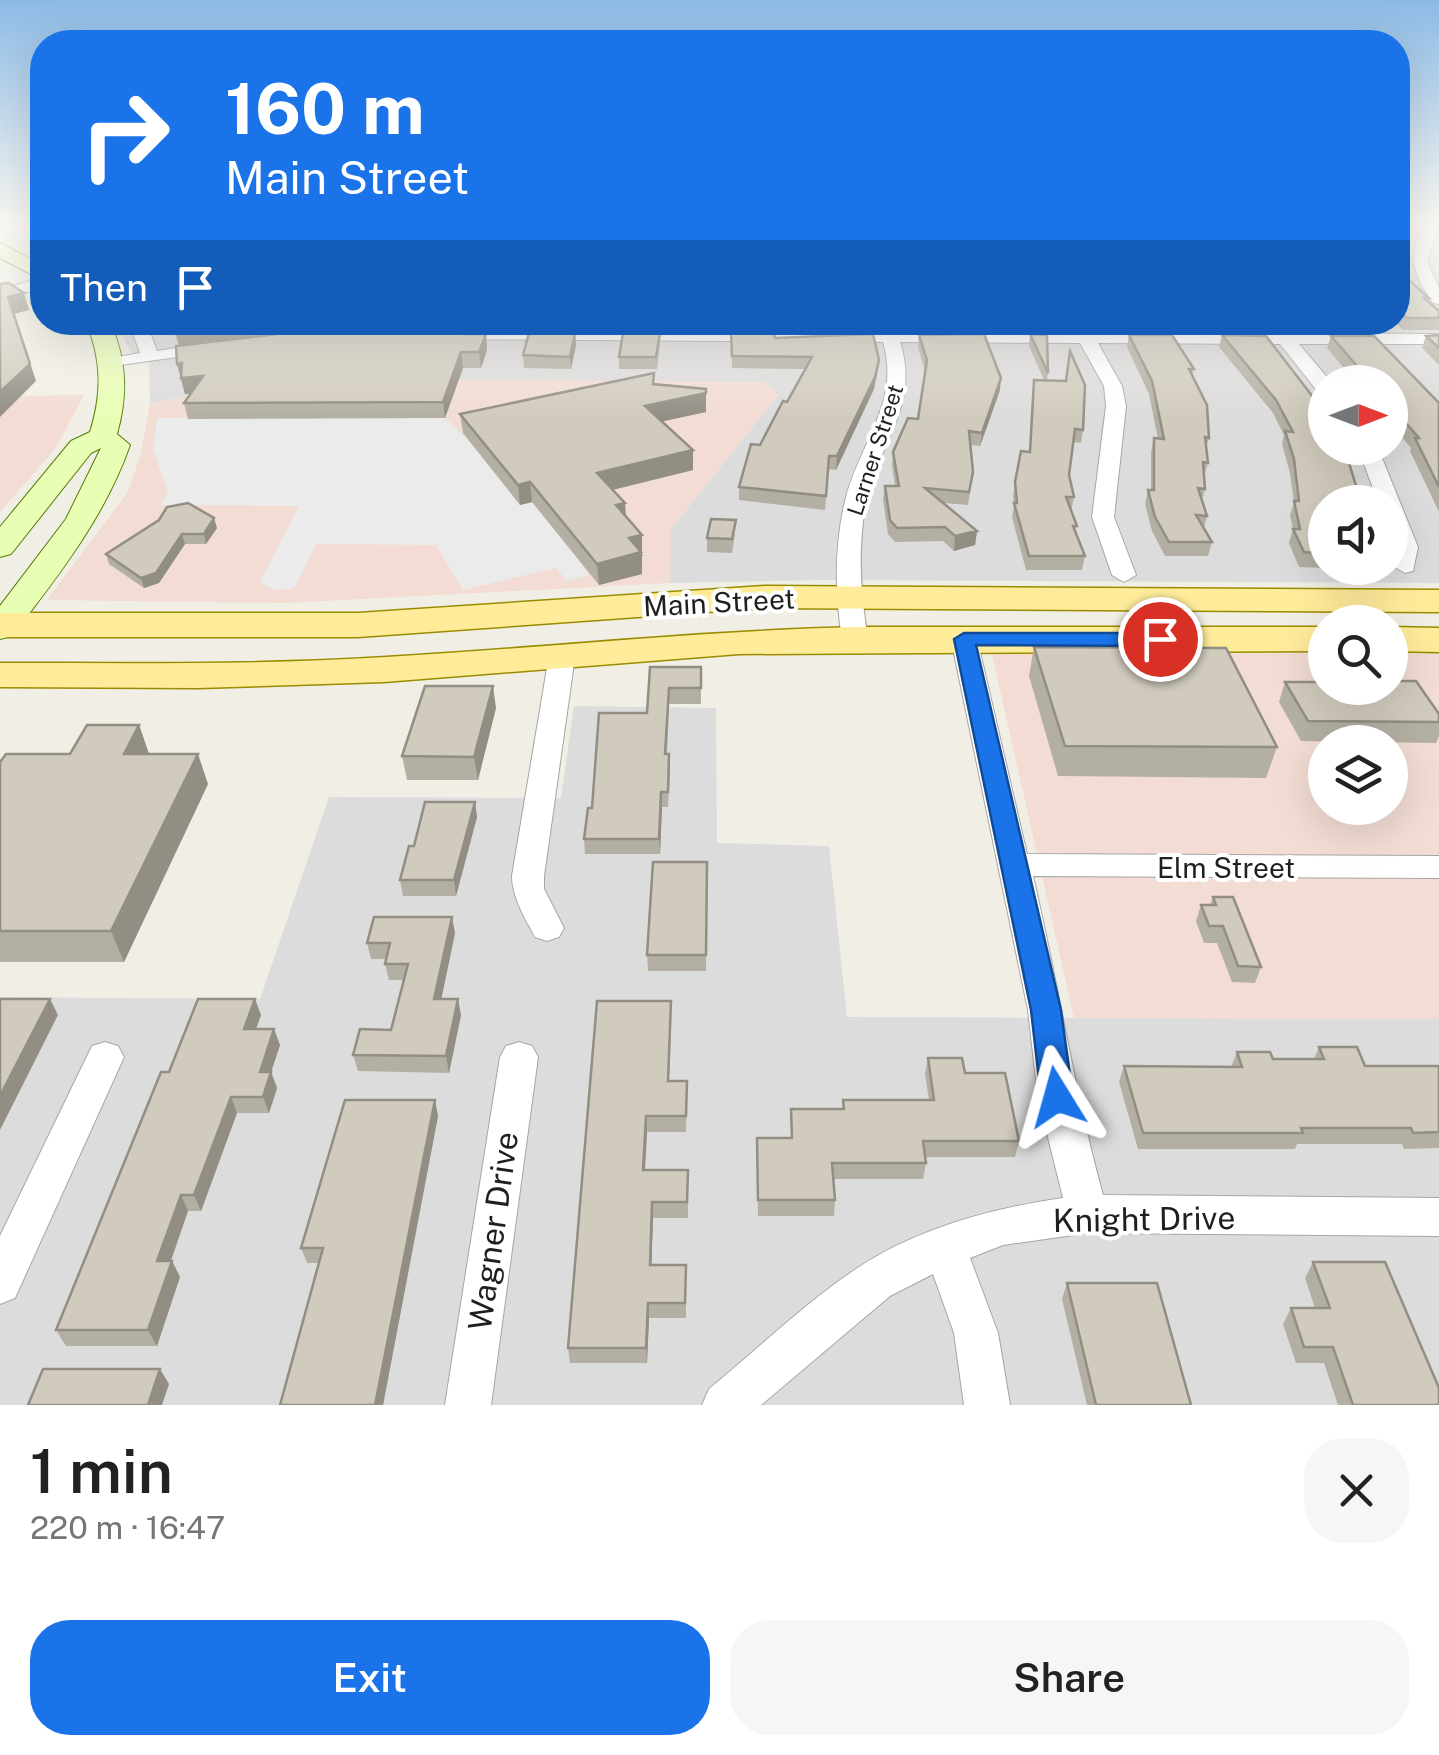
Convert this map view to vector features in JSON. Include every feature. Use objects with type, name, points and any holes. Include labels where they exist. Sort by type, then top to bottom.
[{"type":"main road","points":[[0,547],[81,447],[102,437],[114,397],[112,363],[102,335]]},
{"type":"main road","points":[[1,627],[61,548],[99,488],[116,444],[102,437]]},
{"type":"main road","name":"Main Street","points":[[1,627],[340,625],[765,598],[1439,601]]},
{"type":"main road","points":[[384,670],[466,643],[530,636],[552,626],[562,610]]},
{"type":"main road","name":"Main Street","points":[[0,675],[198,676],[384,670],[738,642],[1308,640]]},
{"type":"main road","points":[[1408,640],[1439,640]]},
{"type":"street","points":[[0,294],[25,288]]},
{"type":"street","points":[[142,335],[150,357]]},
{"type":"street","name":"Larner Street","points":[[855,639],[846,563],[854,504],[870,454],[896,402],[900,374],[890,335]]},
{"type":"street","points":[[1085,335],[1113,386],[1116,406],[1103,517],[1124,574]]},
{"type":"street","points":[[1210,335],[1439,339]]},
{"type":"street","points":[[1283,335],[1308,366]]},
{"type":"street","points":[[112,363],[240,343]]},
{"type":"street","points":[[964,639],[1046,1010],[1057,1097],[1087,1214]]},
{"type":"street","points":[[546,928],[528,889],[528,876],[562,656]]},
{"type":"street","name":"Elm Street","points":[[1013,865],[1439,867]]},
{"type":"street","points":[[0,1283],[104,1057]]},
{"type":"street","name":"Wagner Drive","points":[[468,1405],[518,1057]]},
{"type":"street","name":"Knight Drive","points":[[725,1405],[875,1281],[944,1247],[1003,1226],[1087,1214],[1436,1223]]},
{"type":"street","points":[[944,1247],[976,1333],[988,1405]]},
{"type":"shaded area","points":[[1410,288],[1439,288],[1439,583],[1408,583],[1408,485],[1308,485],[1308,582],[670,583],[671,529],[778,395],[240,387],[150,403],[149,363],[130,352],[122,335],[1410,335]]},
{"type":"shaded area","points":[[329,379],[764,382],[778,395],[671,529],[670,583],[285,603],[47,600],[128,492],[141,453],[150,403],[240,387]]},
{"type":"shaded area","points":[[84,395],[55,449],[0,512],[0,396]]},
{"type":"shaded area","points":[[157,418],[445,418],[469,441],[520,505],[532,502],[590,575],[567,581],[556,568],[463,590],[436,545],[316,544],[294,589],[274,590],[260,582],[299,506],[160,505],[168,493],[153,449]]},
{"type":"shaded area","points":[[991,650],[1308,652],[1308,705],[1408,705],[1408,652],[1439,652],[1439,1019],[1074,1018]]},
{"type":"shaded area","points":[[574,706],[716,708],[717,843],[829,846],[847,1017],[1439,1019],[1439,1405],[0,1405],[0,997],[260,999],[329,797],[561,798]]},
{"type":"building","points":[[0,288],[16,288],[24,293],[8,297],[30,364],[0,392]]},
{"type":"building","points":[[1410,288],[1417,288],[1429,298],[1424,298],[1439,311],[1439,318],[1410,318]]},
{"type":"building","points":[[268,335],[486,335],[479,352],[461,352],[443,402],[184,403],[203,376],[181,378],[182,363],[177,364],[176,346]]},
{"type":"building","points":[[528,335],[575,335],[570,357],[523,355]]},
{"type":"building","points":[[623,335],[660,335],[656,357],[619,357]]},
{"type":"building","points":[[731,335],[873,335],[879,360],[875,377],[837,456],[829,456],[826,496],[739,487],[751,444],[760,445],[812,357],[732,356]]},
{"type":"building","points":[[919,335],[984,335],[1001,378],[982,433],[969,431],[973,472],[969,492],[925,488],[977,531],[955,536],[945,527],[897,528],[890,520],[885,486],[899,486],[893,452],[908,418],[918,419],[927,360]]},
{"type":"building","points":[[1030,335],[1047,335],[1048,373]]},
{"type":"building","points":[[1129,335],[1172,335],[1194,369],[1189,369],[1207,405],[1209,438],[1205,437],[1205,489],[1198,488],[1207,516],[1196,515],[1212,542],[1169,542],[1155,517],[1148,490],[1154,490],[1154,438],[1164,439],[1152,381]]},
{"type":"building","points":[[1222,335],[1266,336],[1308,391],[1308,465],[1350,465],[1356,485],[1308,485],[1308,552],[1304,552],[1293,529],[1300,529],[1294,501],[1299,501],[1294,459],[1285,431],[1293,432],[1276,400]]},
{"type":"building","points":[[1439,335],[1439,348],[1426,336]]},
{"type":"building","points":[[1331,336],[1374,336],[1402,365],[1356,365]]},
{"type":"building","points":[[1070,351],[1085,385],[1083,430],[1075,429],[1069,475],[1074,497],[1066,497],[1085,556],[1029,556],[1014,503],[1021,451],[1030,452],[1034,380],[1066,381]]},
{"type":"building","points":[[1408,371],[1439,403],[1439,487],[1415,438],[1419,438],[1408,425]]},
{"type":"building","points":[[654,373],[653,384],[706,389],[706,393],[645,406],[693,450],[597,473],[625,503],[616,505],[642,535],[629,538],[641,552],[597,564],[530,482],[518,485],[460,414]]},
{"type":"building","points":[[188,503],[214,518],[204,534],[182,534],[156,573],[141,578],[106,554],[159,520],[167,507]]},
{"type":"building","points":[[711,519],[736,520],[732,539],[707,538]]},
{"type":"building","points":[[1034,647],[1226,648],[1277,747],[1065,746]]},
{"type":"building","points":[[650,667],[701,667],[701,688],[669,688],[665,754],[669,754],[668,792],[661,792],[659,839],[584,839],[588,808],[592,808],[599,713],[647,713]]},
{"type":"building","points":[[1408,681],[1416,681],[1439,714],[1439,722],[1308,721],[1285,682],[1308,682],[1308,705],[1408,705]]},
{"type":"building","points":[[425,686],[493,686],[474,757],[402,756]]},
{"type":"building","points":[[87,725],[139,725],[124,754],[198,754],[111,931],[0,931],[0,762],[6,754],[70,754]]},
{"type":"building","points":[[425,802],[475,802],[454,880],[400,880]]},
{"type":"building","points":[[653,862],[707,862],[706,955],[647,955]]},
{"type":"building","points":[[1213,897],[1233,897],[1261,967],[1238,966],[1223,926],[1209,926],[1201,905],[1216,905]]},
{"type":"building","points":[[374,917],[452,917],[434,999],[458,999],[446,1056],[353,1055],[360,1029],[391,1030],[408,964],[385,964],[390,943],[367,943]]},
{"type":"building","points":[[0,999],[50,999],[0,1096]]},
{"type":"building","points":[[198,999],[255,999],[244,1029],[274,1029],[260,1072],[271,1072],[263,1097],[231,1097],[194,1195],[181,1195],[157,1261],[172,1261],[148,1330],[56,1330],[161,1072],[169,1072]]},
{"type":"building","points":[[597,1001],[671,1001],[668,1081],[687,1081],[686,1116],[646,1116],[643,1170],[688,1170],[687,1202],[652,1202],[650,1265],[686,1265],[685,1303],[648,1303],[646,1348],[568,1348]]},
{"type":"building","points":[[1319,1047],[1357,1047],[1365,1066],[1439,1066],[1439,1132],[1413,1133],[1411,1128],[1301,1128],[1303,1133],[1143,1133],[1124,1066],[1242,1067],[1237,1052],[1270,1052],[1273,1059],[1324,1059]]},
{"type":"building","points":[[928,1058],[962,1058],[965,1073],[1005,1073],[1019,1141],[923,1141],[926,1163],[832,1163],[835,1200],[758,1200],[757,1138],[792,1138],[791,1109],[844,1109],[843,1100],[934,1100]]},
{"type":"building","points":[[345,1100],[435,1100],[375,1405],[280,1405],[323,1248],[301,1248]]},
{"type":"building","points":[[1313,1262],[1385,1262],[1439,1388],[1439,1405],[1353,1405],[1333,1347],[1304,1347],[1291,1308],[1330,1308]]},
{"type":"building","points":[[1067,1283],[1157,1283],[1191,1405],[1096,1405]]},
{"type":"building","points":[[43,1369],[160,1369],[148,1405],[28,1405]]},
{"type":"route","points":[[1057,1097],[1046,1010],[964,639],[1160,639]]}]
